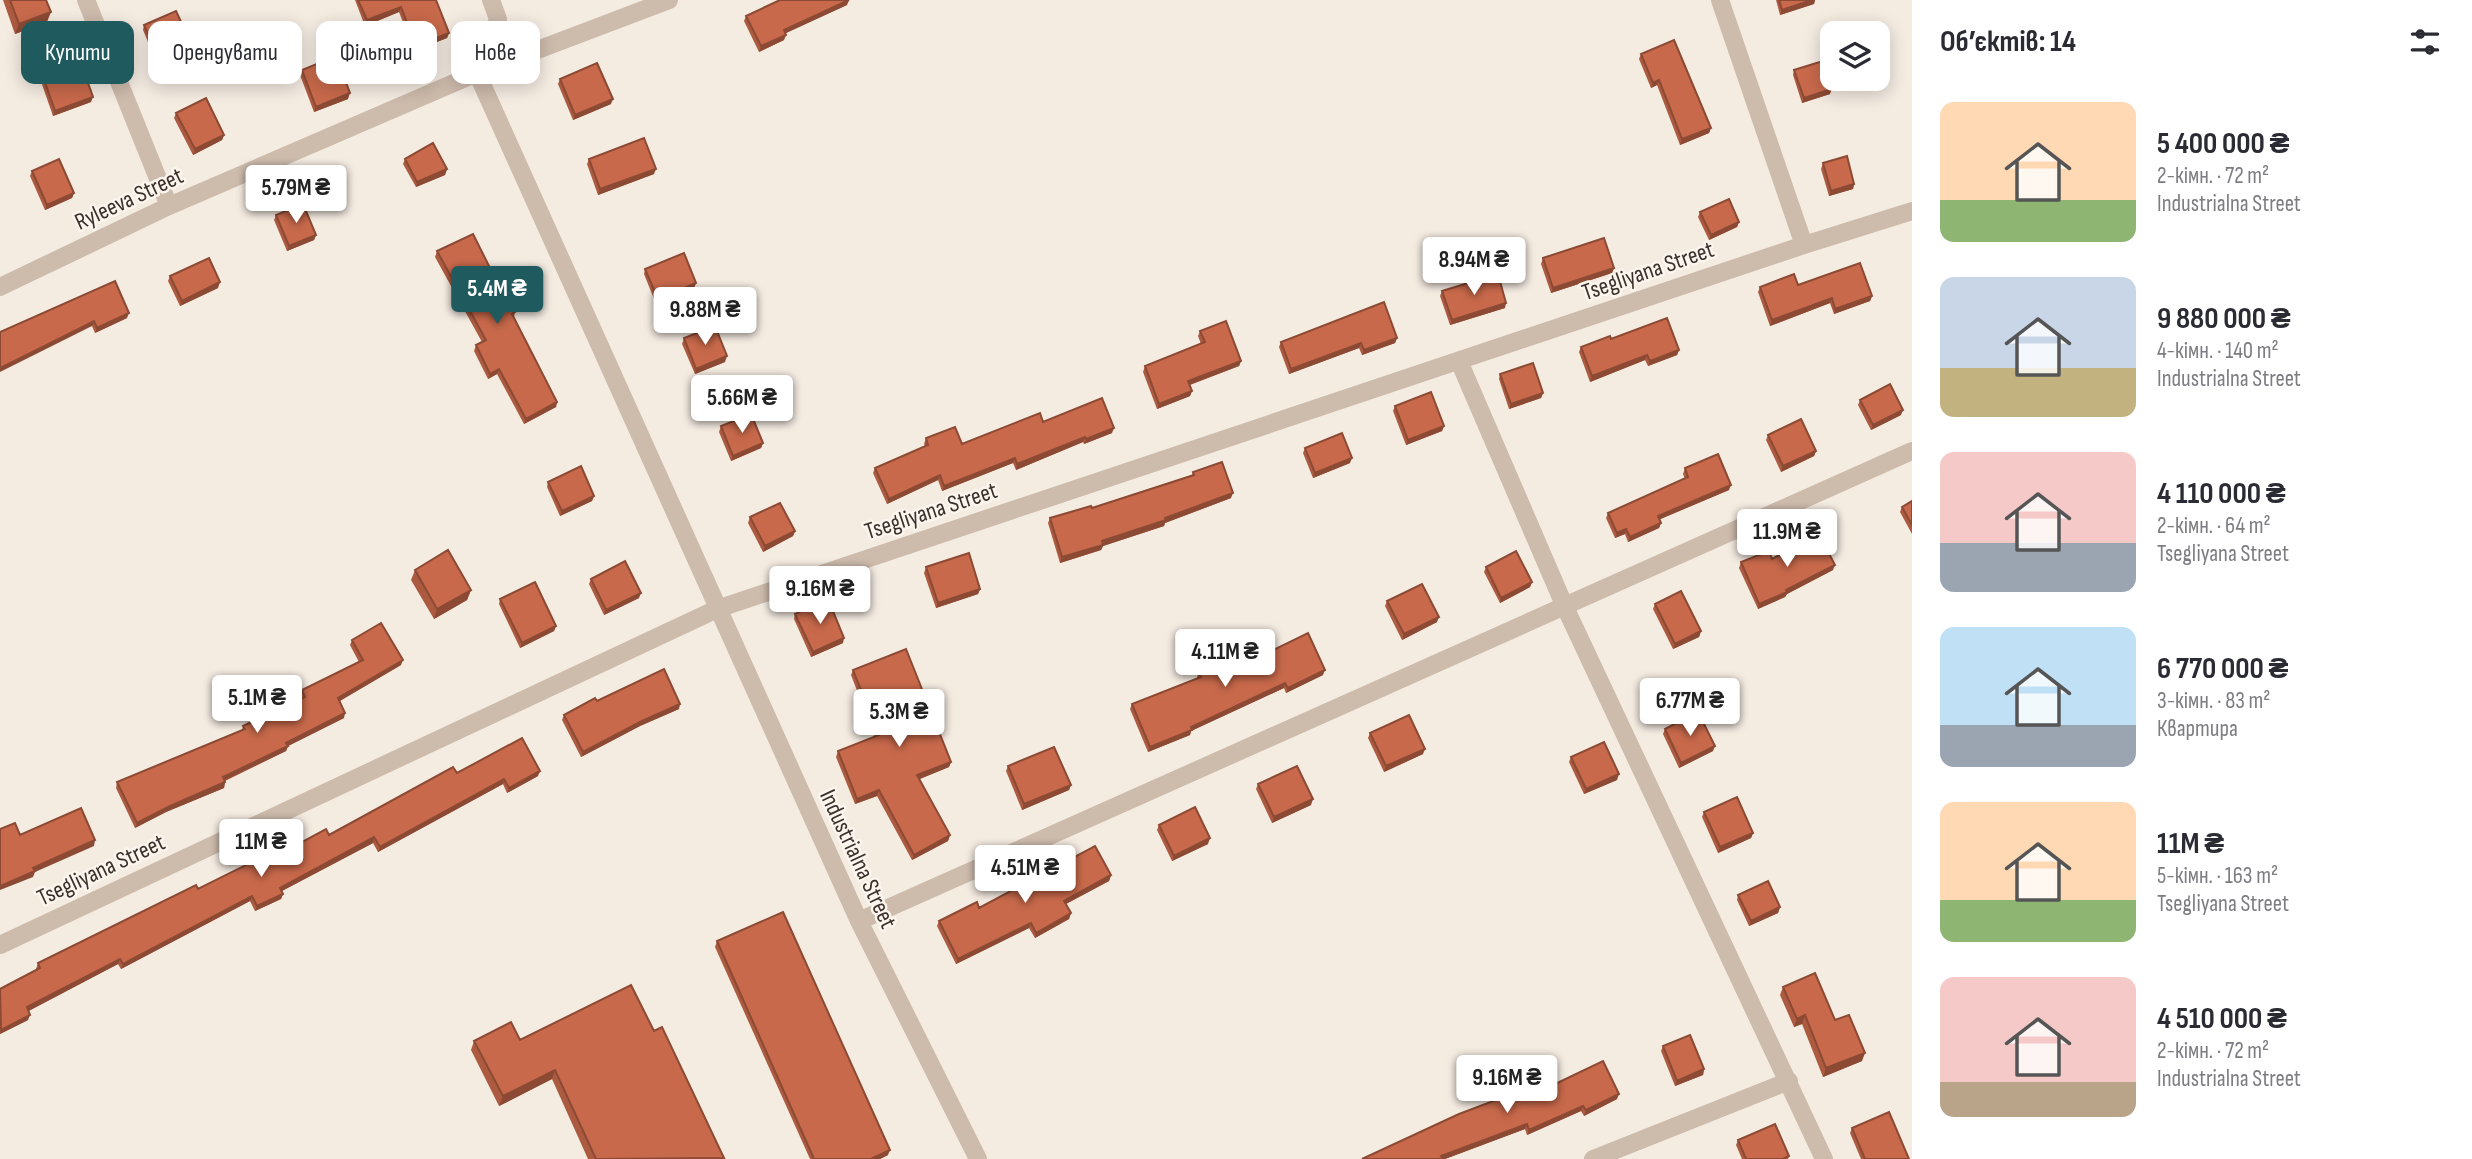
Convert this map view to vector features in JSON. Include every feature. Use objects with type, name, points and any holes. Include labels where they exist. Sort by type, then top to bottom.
[{"type":"street","points":[[86,0],[169,206]]},
{"type":"street","points":[[491,0],[497,21]]},
{"type":"street","name":"Ryleeva Street","points":[[540,49],[669,0]]},
{"type":"street","points":[[1720,0],[1804,245]]},
{"type":"street","name":"Ryleeva Street","points":[[0,287],[169,206],[452,84]]},
{"type":"street","name":"Industrialna Street","points":[[482,84],[859,921],[978,1159]]},
{"type":"street","name":"Tsegliyana Street","points":[[0,945],[717,609],[1912,211]]},
{"type":"street","points":[[1459,361],[1565,607],[1824,1159]]},
{"type":"street","points":[[859,921],[1912,451]]},
{"type":"street","points":[[1593,1159],[1789,1081]]},
{"type":"building","points":[[10,0],[46,0],[51,12],[21,21],[19,24]]},
{"type":"building","points":[[358,0],[436,0],[449,33],[437,38],[437,21],[406,21],[401,7],[367,20]]},
{"type":"building","points":[[780,0],[849,0],[784,30],[786,35],[761,46],[746,16]]},
{"type":"building","points":[[1779,0],[1812,0],[1782,10]]},
{"type":"building","points":[[176,11],[181,21],[153,21]]},
{"type":"building","points":[[1674,40],[1711,128],[1682,139],[1659,80],[1653,83],[1641,54]]},
{"type":"building","points":[[1820,62],[1820,91],[1826,91],[1804,98],[1794,70]]},
{"type":"building","points":[[597,63],[613,99],[575,115],[560,79]]},
{"type":"building","points":[[316,64],[316,84],[347,84],[350,93],[316,107],[302,70]]},
{"type":"building","points":[[46,84],[88,84],[93,97],[55,111]]},
{"type":"building","points":[[206,98],[224,135],[195,149],[176,113]]},
{"type":"building","points":[[644,138],[656,169],[600,189],[589,159]]},
{"type":"building","points":[[433,143],[447,169],[417,182],[405,159]]},
{"type":"building","points":[[1847,156],[1854,184],[1831,191],[1823,163]]},
{"type":"building","points":[[59,159],[74,193],[47,205],[32,171]]},
{"type":"building","points":[[1729,199],[1739,222],[1711,235],[1700,212]]},
{"type":"building","points":[[303,204],[316,235],[289,246],[276,215]]},
{"type":"building","points":[[473,234],[515,312],[512,314],[557,402],[526,419],[499,369],[490,374],[476,345],[486,340],[437,251]]},
{"type":"building","points":[[1604,238],[1614,268],[1553,288],[1543,258]]},
{"type":"building","points":[[684,253],[696,283],[658,299],[645,269]]},
{"type":"building","points":[[209,258],[220,282],[182,301],[170,276]]},
{"type":"building","points":[[1860,263],[1872,296],[1835,309],[1832,298],[1772,320],[1760,287],[1794,274],[1798,285]]},
{"type":"building","points":[[1498,274],[1506,303],[1452,320],[1442,291]]},
{"type":"building","points":[[115,281],[129,313],[97,328],[94,321],[0,368],[0,332]]},
{"type":"building","points":[[1384,302],[1397,338],[1364,350],[1361,343],[1291,369],[1281,342]]},
{"type":"building","points":[[1667,318],[1679,350],[1650,361],[1647,355],[1592,376],[1581,347]]},
{"type":"building","points":[[1226,321],[1241,361],[1188,381],[1192,391],[1159,404],[1145,366],[1205,342],[1200,331]]},
{"type":"building","points":[[715,326],[727,356],[696,369],[684,338]]},
{"type":"building","points":[[1533,363],[1543,393],[1511,404],[1500,374]]},
{"type":"building","points":[[1890,384],[1903,410],[1873,425],[1860,400]]},
{"type":"building","points":[[1431,392],[1444,426],[1408,440],[1395,406]]},
{"type":"building","points":[[1102,398],[1114,428],[1017,464],[1015,458],[944,486],[940,475],[889,499],[875,468],[928,445],[926,438],[955,427],[962,444],[1040,413],[1043,422]]},
{"type":"building","points":[[751,414],[763,443],[733,456],[721,426]]},
{"type":"building","points":[[1801,419],[1816,451],[1783,466],[1768,435]]},
{"type":"building","points":[[1342,433],[1352,458],[1315,473],[1305,448]]},
{"type":"building","points":[[1718,454],[1731,485],[1658,516],[1661,523],[1630,537],[1626,529],[1617,533],[1608,513],[1688,477],[1685,468]]},
{"type":"building","points":[[1222,462],[1233,493],[1165,518],[1166,520],[1102,541],[1103,545],[1062,557],[1050,518],[1091,506],[1092,508],[1194,475],[1193,472]]},
{"type":"building","points":[[581,466],[594,496],[562,511],[548,482]]},
{"type":"building","points":[[1912,501],[1912,525],[1902,507]]},
{"type":"building","points":[[780,503],[795,531],[765,546],[750,517]]},
{"type":"building","points":[[1819,534],[1835,565],[1786,590],[1787,592],[1759,604],[1741,562],[1769,551],[1772,559]]},
{"type":"building","points":[[448,550],[471,590],[437,609],[415,570]]},
{"type":"building","points":[[1516,551],[1532,582],[1501,598],[1486,567]]},
{"type":"building","points":[[969,553],[980,589],[938,603],[926,567]]},
{"type":"building","points":[[625,561],[641,593],[606,610],[591,579]]},
{"type":"building","points":[[535,582],[556,626],[522,643],[500,599]]},
{"type":"building","points":[[1422,584],[1439,617],[1404,634],[1387,601]]},
{"type":"building","points":[[1681,591],[1701,631],[1675,644],[1655,604]]},
{"type":"building","points":[[828,599],[844,638],[813,652],[795,614]]},
{"type":"building","points":[[381,623],[403,660],[338,698],[345,713],[286,743],[288,746],[223,777],[225,782],[137,823],[117,782],[245,729],[243,726],[305,697],[302,690],[363,660],[352,640]]},
{"type":"building","points":[[1308,633],[1325,670],[1288,688],[1285,683],[1191,727],[1192,730],[1150,747],[1132,704],[1201,677],[1198,672],[1230,657],[1235,669]]},
{"type":"building","points":[[906,649],[951,762],[917,775],[950,835],[914,855],[879,790],[857,799],[838,751],[879,735],[853,670]]},
{"type":"building","points":[[664,669],[680,704],[583,752],[564,715],[595,698],[597,701]]},
{"type":"building","points":[[1698,712],[1715,746],[1681,763],[1665,729]]},
{"type":"building","points":[[1409,715],[1425,749],[1386,766],[1370,733]]},
{"type":"building","points":[[522,738],[540,771],[509,788],[504,779],[380,847],[374,837],[280,888],[283,894],[257,906],[252,896],[123,964],[120,959],[27,1007],[30,1015],[1,1030],[0,989],[40,968],[38,963],[196,885],[198,889],[264,856],[267,861],[326,829],[329,835],[453,767],[457,773]]},
{"type":"building","points":[[1604,742],[1619,774],[1586,789],[1571,757]]},
{"type":"building","points":[[1054,747],[1071,785],[1024,804],[1008,766]]},
{"type":"building","points":[[1297,766],[1313,799],[1274,817],[1258,784]]},
{"type":"building","points":[[1737,797],[1753,833],[1720,847],[1704,812]]},
{"type":"building","points":[[1195,807],[1210,838],[1174,856],[1159,825]]},
{"type":"building","points":[[81,808],[95,840],[0,886],[0,829],[15,823],[20,835]]},
{"type":"building","points":[[1095,846],[1111,875],[1064,901],[1071,913],[1036,933],[1031,923],[958,959],[939,921],[977,902],[979,908]]},
{"type":"building","points":[[1768,881],[1780,907],[1751,921],[1738,895]]},
{"type":"building","points":[[783,912],[890,1150],[871,1159],[814,1159],[717,941]]},
{"type":"building","points":[[1815,973],[1835,1020],[1849,1015],[1865,1053],[1826,1068],[1805,1015],[1797,1019],[1783,987]]},
{"type":"building","points":[[631,985],[654,1031],[662,1027],[724,1158],[596,1159],[555,1070],[503,1096],[474,1041],[511,1022],[520,1040]]},
{"type":"building","points":[[1690,1035],[1704,1069],[1677,1081],[1663,1046]]},
{"type":"building","points":[[1603,1061],[1619,1094],[1586,1110],[1583,1106],[1529,1130],[1527,1124],[1441,1156],[1443,1159],[1362,1159],[1459,1114],[1549,1080],[1551,1086]]},
{"type":"building","points":[[1889,1112],[1909,1159],[1865,1159],[1852,1128]]},
{"type":"building","points":[[1775,1124],[1789,1156],[1783,1159],[1746,1159],[1738,1140]]}]
